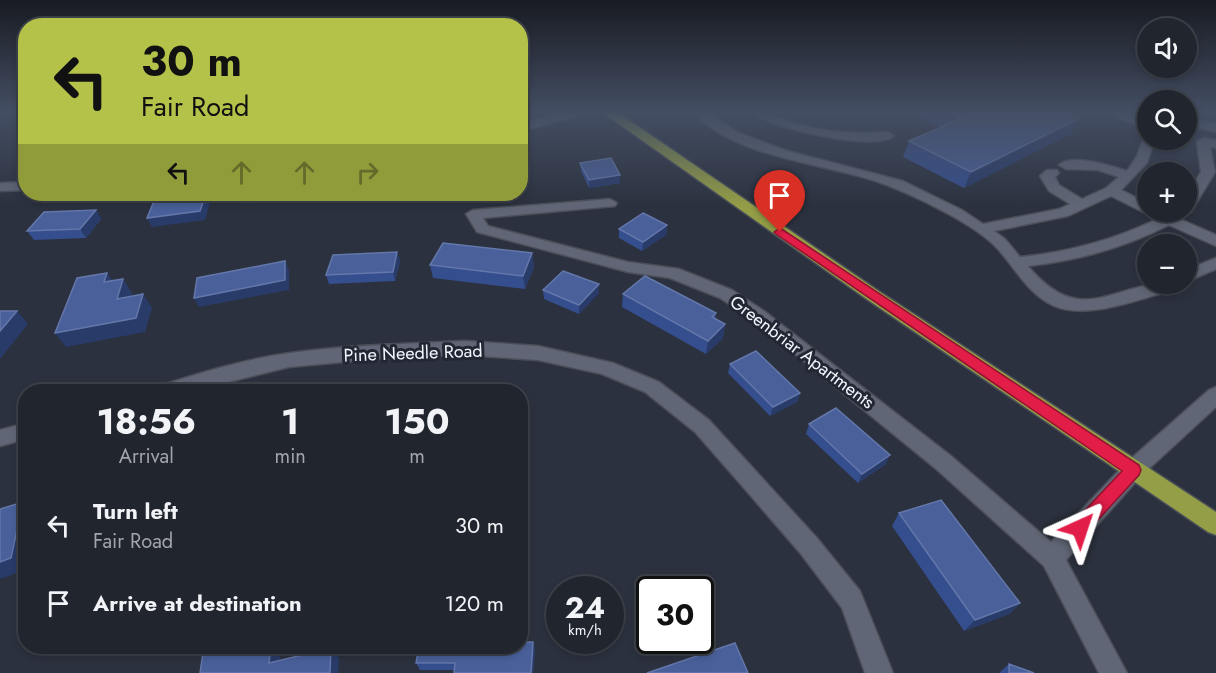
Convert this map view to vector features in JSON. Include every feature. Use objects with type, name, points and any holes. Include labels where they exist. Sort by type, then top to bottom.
[{"type":"main road","points":[[653,143],[854,283],[1216,525]]},
{"type":"street","points":[[754,143],[780,153],[829,164],[898,184],[957,213],[999,242],[1032,281],[1052,297],[1078,306],[1137,292]]},
{"type":"street","points":[[1197,190],[1208,172],[1210,143]]},
{"type":"street","points":[[980,229],[1063,213],[1111,191],[1140,167],[1147,150]]},
{"type":"street","points":[[1066,165],[1099,166],[1129,176]]},
{"type":"street","points":[[1052,173],[1047,176],[1054,188],[1081,205]]},
{"type":"street","points":[[0,188],[18,187]]},
{"type":"street","points":[[1111,191],[1137,204]]},
{"type":"street","name":"Greenbriar Apartments","points":[[610,203],[473,214],[482,230],[628,267],[673,273],[726,294],[758,315],[943,462],[1052,558]]},
{"type":"street","points":[[1016,262],[1056,258],[1135,236],[1162,222]]},
{"type":"street","points":[[1186,222],[1216,241]]},
{"type":"street","points":[[1197,272],[1216,263]]},
{"type":"street","name":"Pine Needle Road","points":[[189,384],[289,360],[387,351],[465,348],[538,353],[606,368],[652,387],[702,426],[809,546],[851,600],[879,673]]},
{"type":"street","points":[[1113,673],[1052,558],[1133,470],[1216,395]]},
{"type":"street","points":[[0,438],[18,433]]},
{"type":"building","points":[[914,143],[1029,143],[971,172]]},
{"type":"building","points":[[611,158],[620,175],[589,180],[580,163]]},
{"type":"building","points":[[154,201],[204,201],[200,211],[147,218]]},
{"type":"building","points":[[96,210],[80,229],[27,231],[44,212]]},
{"type":"building","points":[[643,213],[667,225],[643,242],[619,229]]},
{"type":"building","points":[[443,243],[532,253],[523,276],[430,265]]},
{"type":"building","points":[[397,252],[393,272],[326,275],[333,255]]},
{"type":"building","points":[[285,261],[285,280],[194,298],[197,278]]},
{"type":"building","points":[[563,271],[599,284],[579,305],[543,290]]},
{"type":"building","points":[[107,273],[104,282],[123,279],[117,299],[143,294],[136,318],[55,333],[77,278]]},
{"type":"building","points":[[645,276],[716,313],[712,317],[725,324],[708,341],[623,294]]},
{"type":"building","points":[[0,311],[17,311],[0,331]]},
{"type":"building","points":[[756,351],[800,393],[773,407],[730,364]]},
{"type":"building","points":[[836,408],[890,455],[862,474],[809,424]]},
{"type":"building","points":[[941,500],[1020,603],[975,620],[899,513]]},
{"type":"building","points":[[18,504],[18,525],[11,558],[0,562],[0,509]]},
{"type":"building","points":[[528,642],[533,642],[531,673],[454,673],[455,663],[416,663],[418,654],[528,654]]},
{"type":"building","points":[[735,643],[748,673],[647,673],[703,654],[714,654],[714,650]]},
{"type":"building","points":[[203,654],[270,654],[269,663],[306,654],[331,654],[330,673],[200,673]]},
{"type":"building","points":[[1009,664],[1034,673],[1009,673]]},
{"type":"route","points":[[780,232],[1133,470],[1080,528]]}]
